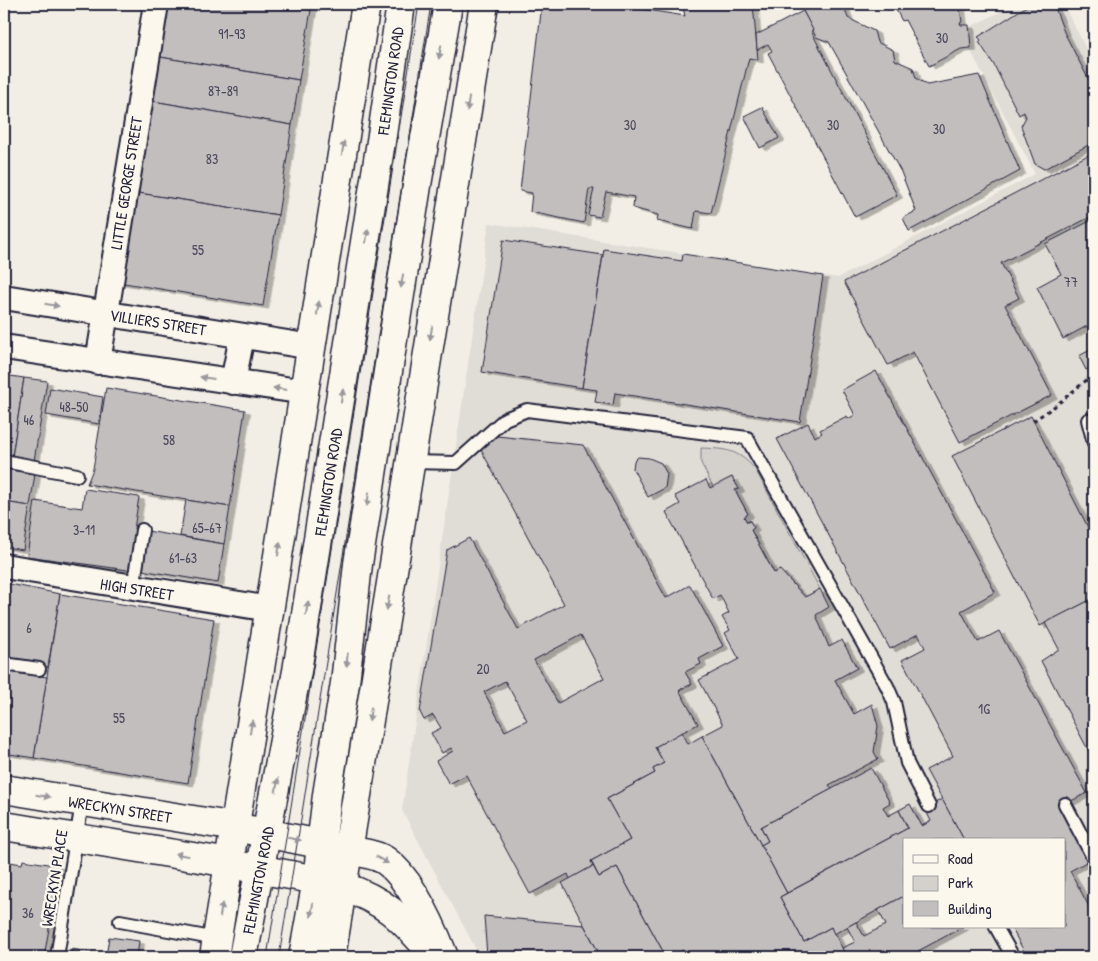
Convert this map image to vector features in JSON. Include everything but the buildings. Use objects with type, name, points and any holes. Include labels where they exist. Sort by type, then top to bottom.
[{"type":"main road","name":"FLEMINGTON ROAD","points":[[216,948],[366,4]]},
{"type":"main road","name":"FLEMINGTON ROAD","points":[[243,957],[297,671],[333,452],[401,4]]},
{"type":"main road","points":[[331,957],[330,883],[322,844],[327,795],[345,683],[358,564],[418,179],[448,4]]},
{"type":"main road","points":[[303,957],[330,883],[349,850],[484,4]]},
{"type":"main road","points":[[333,452],[411,462]]},
{"type":"main road","name":"WRECKYN STREET","points":[[4,789],[82,804],[236,827],[376,857],[388,863],[424,913],[444,957]]},
{"type":"main road","points":[[4,826],[259,869],[330,883],[370,897],[389,908],[436,957]]},
{"type":"street","name":"LITTLE GEORGE STREET","points":[[98,362],[156,4]]},
{"type":"street","name":"VILLIERS STREET","points":[[4,297],[312,347]]},
{"type":"street","points":[[233,382],[242,336]]},
{"type":"street","points":[[4,347],[304,392]]},
{"type":"street","name":"HIGH STREET","points":[[4,566],[133,589],[270,609]]},
{"type":"lane","points":[[411,462],[456,463],[505,419],[527,410],[747,438],[887,686],[894,702],[907,763],[929,806]]},
{"type":"lane","points":[[1088,420],[1094,443]]},
{"type":"lane","points":[[4,461],[77,475]]},
{"type":"lane","points":[[133,589],[142,530]]},
{"type":"lane","points":[[4,664],[39,669]]},
{"type":"lane","name":"WRECKYN PLACE","points":[[57,957],[82,804]]},
{"type":"lane","points":[[1065,804],[1094,859]]},
{"type":"lane","points":[[120,920],[216,948]]},
{"type":"lane","points":[[997,928],[1013,957]]},
{"type":"path","points":[[1033,421],[1055,406],[1094,374]]},
{"type":"shaded area","points":[[1015,4],[1063,4],[1094,64],[1094,957],[480,957],[402,810],[489,223],[838,278],[1035,174],[961,32]]},
{"type":"green space","points":[[701,448],[731,451],[749,462],[755,469],[820,589],[805,597],[780,570],[774,573],[751,530],[754,528],[750,521],[747,522],[744,517],[748,514],[735,490],[738,488],[732,477],[713,487],[701,463]]},
{"type":"tram line","points":[[267,957],[419,4]]},
{"type":"tram line","points":[[279,957],[431,4]]}]
